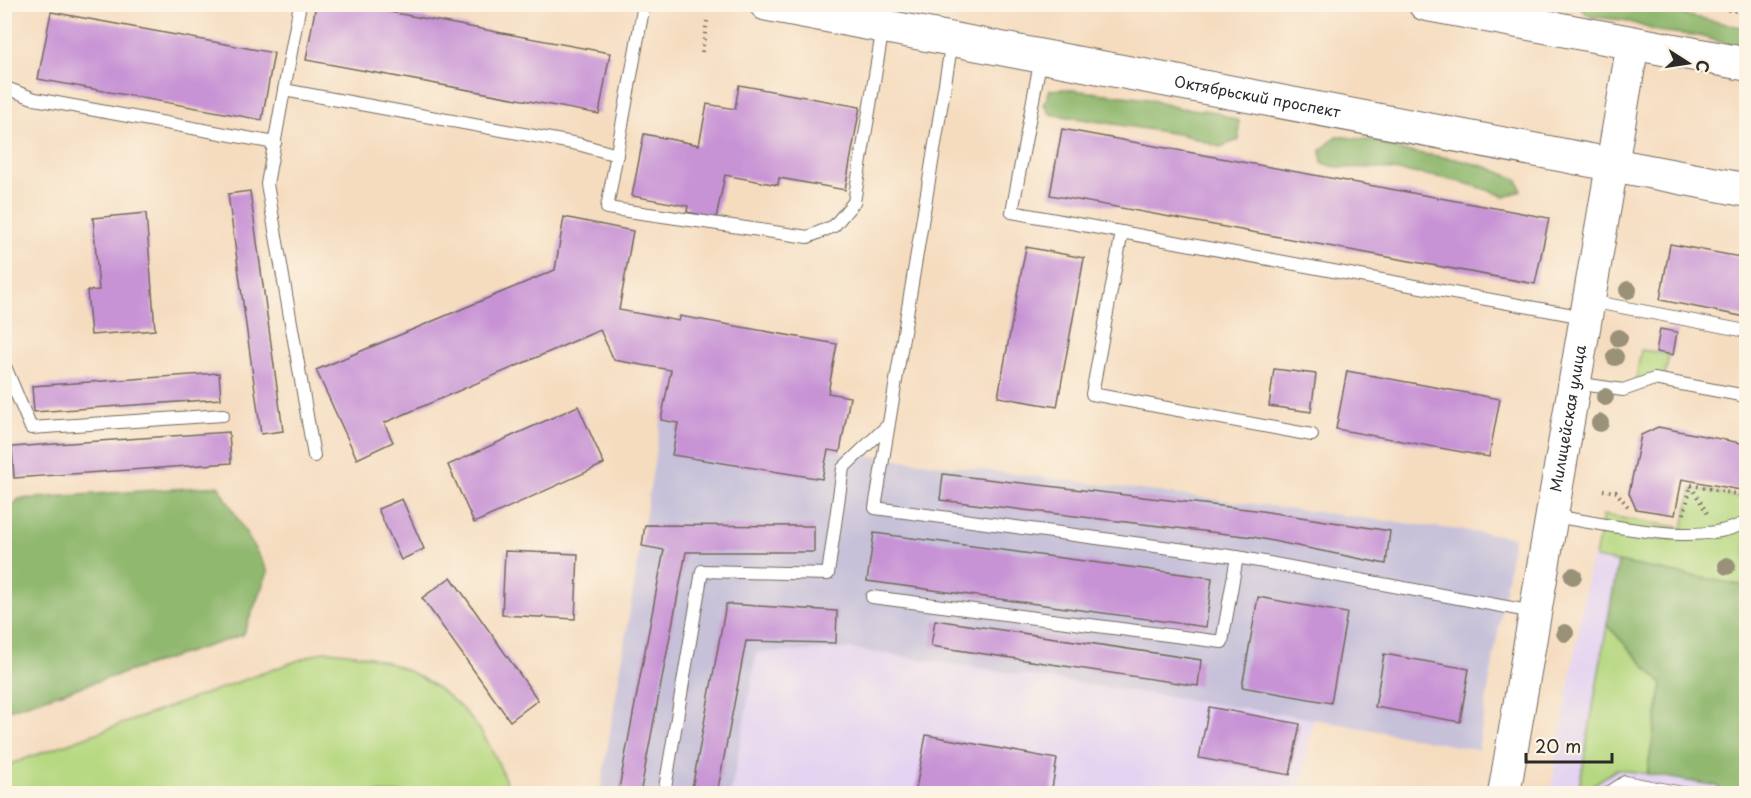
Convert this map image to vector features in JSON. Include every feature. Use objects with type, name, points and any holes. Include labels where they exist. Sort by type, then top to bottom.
[{"type":"main road","name":"Октябрьский проспект","points":[[766,4],[1746,189]]},
{"type":"main road","points":[[1425,4],[1746,64]]},
{"type":"street","name":"Милицейская улица","points":[[1504,794],[1633,43]]},
{"type":"lane","points":[[300,4],[267,184],[314,456]]},
{"type":"lane","points":[[645,4],[608,208],[808,237],[834,226],[854,202],[883,27]]},
{"type":"lane","points":[[952,40],[886,426],[875,508],[1236,557],[1535,612]]},
{"type":"lane","points":[[1041,56],[1012,212],[1587,309],[1746,331]]},
{"type":"lane","points":[[4,87],[35,99],[274,143]]},
{"type":"lane","points":[[284,90],[578,144],[617,155]]},
{"type":"lane","points":[[1122,232],[1092,394],[1312,435]]},
{"type":"lane","points":[[4,364],[31,428],[224,416]]},
{"type":"lane","points":[[1575,383],[1623,390],[1654,379],[1746,396]]},
{"type":"lane","points":[[664,794],[702,571],[828,574],[843,468],[886,426]]},
{"type":"lane","points":[[1551,515],[1676,535],[1718,530],[1746,522]]},
{"type":"lane","points":[[872,597],[1222,642],[1236,557]]},
{"type":"lane","points":[[1607,794],[1625,782],[1687,794]]},
{"type":"path","points":[[1699,4],[1746,13]]},
{"type":"path","points":[[702,52],[707,21]]},
{"type":"path","points":[[1691,485],[1746,496]]},
{"type":"path","points":[[1683,522],[1691,485]]},
{"type":"path","points":[[1691,485],[1718,530]]},
{"type":"path","points":[[1603,490],[1616,492],[1635,515]]},
{"type":"shaded area","points":[[661,420],[840,452],[1514,537],[1478,750],[1314,719],[852,649],[757,653],[731,793],[600,794]]},
{"type":"shaded area","points":[[1591,557],[1746,586],[1746,793],[1550,794]]},
{"type":"shaded area","points":[[852,649],[1314,719],[1300,793],[731,794],[756,653]]},
{"type":"green space","points":[[1583,5],[1638,5],[1746,28],[1746,49],[1699,36],[1657,31],[1624,20],[1591,17],[1581,9]]},
{"type":"green space","points":[[1064,89],[1148,99],[1178,108],[1212,111],[1239,121],[1239,140],[1220,147],[1184,135],[1050,114],[1044,104],[1050,90]]},
{"type":"green space","points":[[1337,136],[1375,141],[1403,151],[1456,159],[1487,167],[1518,180],[1521,190],[1506,197],[1475,186],[1426,175],[1376,168],[1337,167],[1322,163],[1321,150]]},
{"type":"green space","points":[[1641,350],[1669,354],[1664,381],[1635,385]]},
{"type":"green space","points":[[219,486],[268,572],[243,635],[5,711],[5,513],[19,499]]},
{"type":"green space","points":[[1692,488],[1746,498],[1746,586],[1595,558],[1603,515],[1683,528]]},
{"type":"green space","points":[[1618,562],[1746,586],[1746,793],[1722,793],[1717,786],[1647,774],[1662,684],[1607,625]]},
{"type":"green space","points":[[1607,625],[1662,684],[1647,774],[1617,769],[1591,786],[1589,793],[1578,794]]},
{"type":"green space","points":[[324,651],[373,658],[418,676],[439,689],[474,722],[498,762],[510,793],[5,793],[5,766]]},
{"type":"building","points":[[316,4],[347,4],[610,53],[599,114],[306,60]]},
{"type":"building","points":[[51,12],[274,53],[262,120],[38,79]]},
{"type":"building","points":[[739,85],[860,107],[845,190],[779,178],[778,185],[725,175],[716,218],[687,212],[688,206],[632,196],[644,134],[699,145],[707,104],[735,109]]},
{"type":"building","points":[[1062,129],[1549,218],[1535,284],[1050,195]]},
{"type":"building","points":[[250,191],[283,431],[261,434],[228,194]]},
{"type":"building","points":[[146,213],[155,330],[91,335],[87,291],[99,290],[93,218]]},
{"type":"building","points":[[564,217],[633,231],[619,310],[679,321],[680,316],[837,344],[828,393],[850,397],[840,452],[828,450],[822,479],[672,455],[678,423],[661,420],[671,370],[614,360],[600,330],[384,423],[393,442],[357,459],[316,370],[555,270]]},
{"type":"building","points":[[1670,244],[1746,258],[1746,317],[1660,300]]},
{"type":"building","points":[[1026,247],[1084,258],[1057,407],[998,397]]},
{"type":"building","points":[[1660,329],[1677,332],[1673,355],[1656,352]]},
{"type":"building","points":[[1274,369],[1316,374],[1311,412],[1269,406]]},
{"type":"building","points":[[1347,371],[1500,399],[1489,457],[1336,429]]},
{"type":"building","points":[[219,373],[221,399],[34,412],[32,386]]},
{"type":"building","points":[[578,406],[604,464],[474,523],[448,465]]},
{"type":"building","points":[[1658,427],[1746,444],[1746,491],[1682,479],[1675,515],[1636,509],[1629,493],[1641,435]]},
{"type":"building","points":[[229,432],[231,463],[14,478],[12,447]]},
{"type":"building","points":[[943,474],[1255,510],[1390,531],[1386,564],[1253,537],[940,500]]},
{"type":"building","points":[[402,499],[424,549],[401,560],[378,509]]},
{"type":"building","points":[[645,525],[814,526],[814,552],[686,552],[640,794],[618,794],[664,550],[642,546]]},
{"type":"building","points":[[874,533],[1212,578],[1206,627],[867,581]]},
{"type":"building","points":[[505,551],[578,554],[575,619],[502,615]]},
{"type":"building","points":[[451,577],[538,700],[510,721],[422,598]]},
{"type":"building","points":[[1258,597],[1347,613],[1331,703],[1242,687]]},
{"type":"building","points":[[726,604],[837,611],[836,643],[746,641],[717,794],[691,794]]},
{"type":"building","points":[[935,620],[1201,660],[1198,686],[931,646]]},
{"type":"building","points":[[1384,654],[1469,669],[1460,722],[1375,707]]},
{"type":"building","points":[[1209,707],[1300,724],[1290,775],[1199,758]]},
{"type":"building","points":[[926,735],[1057,759],[1051,794],[915,794]]}]
